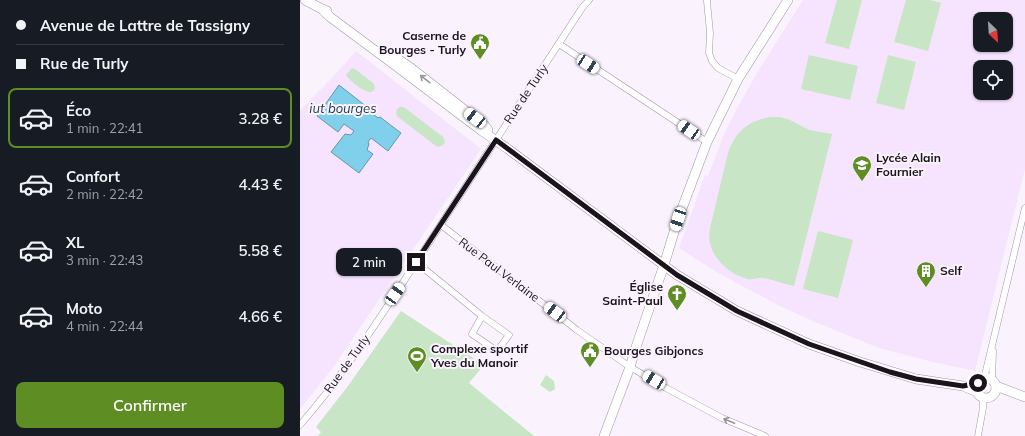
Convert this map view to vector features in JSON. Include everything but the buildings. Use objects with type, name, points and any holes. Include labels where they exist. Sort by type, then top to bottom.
[{"type":"main road","points":[[305,0],[318,5],[330,18],[664,266],[737,311],[809,344],[860,362],[916,379],[1022,396]]},
{"type":"main road","points":[[604,436],[630,367],[678,219],[707,142],[738,79],[788,0]]},
{"type":"street","name":"Rue de Turly","points":[[300,425],[338,377],[441,225],[582,8],[589,0]]},
{"type":"street","points":[[707,1],[710,32],[710,57],[718,68],[738,79]]},
{"type":"street","points":[[559,44],[707,142]]},
{"type":"street","points":[[978,436],[994,337],[1025,208]]},
{"type":"street","name":"Rue Paul Verlaine","points":[[441,225],[577,330],[630,367],[722,418],[765,436]]},
{"type":"street","points":[[416,262],[482,316],[509,335],[497,350],[472,334],[482,316]]},
{"type":"shaded area","name":"Lycée Alain Fournier","points":[[803,0],[1025,0],[1025,169],[975,371],[879,348],[815,322],[782,307],[720,274],[679,248],[705,175],[708,176],[724,134],[757,73]]},
{"type":"shaded area","points":[[356,51],[481,149],[332,369],[300,409],[300,110],[333,77]]},
{"type":"green space","points":[[837,0],[862,0],[849,49],[825,43]]},
{"type":"green space","points":[[906,0],[930,0],[941,3],[928,51],[894,42]]},
{"type":"green space","points":[[809,55],[858,66],[850,100],[801,89]]},
{"type":"green space","points":[[888,55],[916,62],[904,110],[876,103]]},
{"type":"green space","points":[[352,68],[373,83],[375,89],[373,91],[367,92],[348,78],[346,75]]},
{"type":"green space","points":[[400,107],[405,108],[443,137],[445,142],[443,145],[438,147],[436,146],[398,117],[396,111]]},
{"type":"green space","points":[[769,117],[780,117],[790,120],[809,130],[832,134],[794,286],[764,278],[748,279],[736,275],[726,268],[717,258],[710,242],[710,228],[731,145],[739,133],[748,125]]},
{"type":"green space","points":[[818,231],[853,240],[838,298],[803,289]]},
{"type":"green space","name":"Complexe sportif Yves du Manoir","points":[[401,311],[484,365],[469,383],[534,436],[318,436],[321,432],[316,427],[348,386]]},
{"type":"green space","points":[[546,375],[554,381],[555,389],[550,392],[540,385]]},
{"type":"water","name":"iut bourges","points":[[339,85],[367,107],[367,109],[378,118],[380,117],[401,133],[388,151],[371,138],[368,142],[369,144],[367,150],[373,154],[359,173],[331,152],[345,134],[351,135],[354,131],[344,124],[338,132],[317,116]]},
{"type":"place","name":"Caserne de Bourges - Turly","points":[[480,60]]},
{"type":"place","name":"Lycée Alain Fournier","points":[[862,182]]},
{"type":"place","name":"Self","points":[[926,288]]},
{"type":"place","name":"Église Saint-Paul","points":[[677,311]]},
{"type":"place","name":"Bourges Gibjoncs","points":[[590,368]]},
{"type":"place","name":"Complexe sportif Yves du Manoir","points":[[417,373]]},
{"type":"route","points":[[416,262],[496,140],[677,275],[737,311],[809,344],[890,372],[916,379],[963,386],[978,383]]}]
